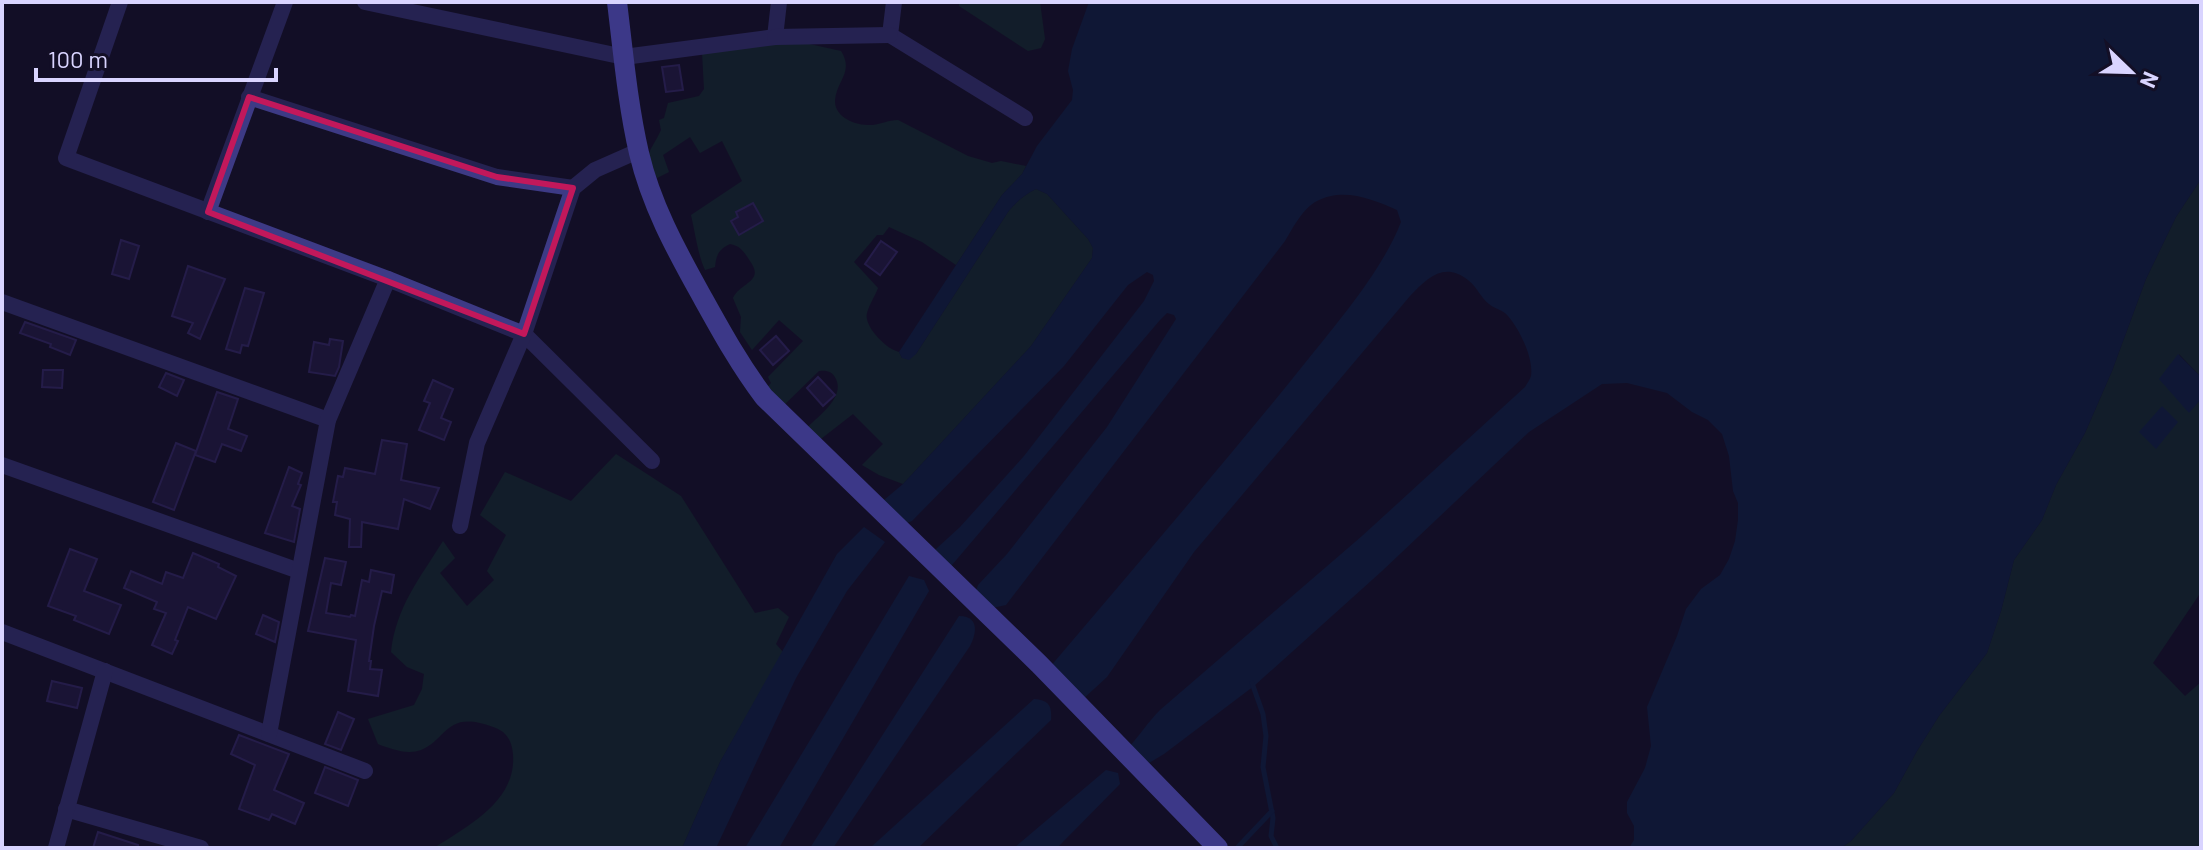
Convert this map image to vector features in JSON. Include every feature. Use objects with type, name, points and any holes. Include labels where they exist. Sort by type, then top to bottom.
[{"type":"street","points":[[120,2],[66,158],[388,279],[524,334],[652,461]]},
{"type":"street","points":[[208,212],[285,2]]},
{"type":"street","points":[[365,2],[624,57],[775,37],[890,35],[1025,118]]},
{"type":"street","points":[[617,2],[638,151],[649,189],[665,230],[731,351],[764,397],[1039,664],[1218,848]]},
{"type":"street","points":[[775,37],[779,2]]},
{"type":"street","points":[[890,35],[894,2]]},
{"type":"street","points":[[249,97],[497,177],[573,188]]},
{"type":"street","points":[[460,526],[477,443],[524,334],[573,188],[595,170],[638,151]]},
{"type":"street","points":[[269,734],[328,420],[388,279]]},
{"type":"street","points":[[2,302],[328,420]]},
{"type":"street","points":[[2,465],[299,571]]},
{"type":"street","points":[[2,632],[365,771]]},
{"type":"street","points":[[56,848],[105,671]]},
{"type":"street","points":[[66,809],[201,848]]},
{"type":"highlighted area","points":[[249,97],[497,177],[573,188],[524,334],[208,212]]},
{"type":"green space","points":[[959,2],[1040,2],[1045,39],[1041,48],[1028,51],[959,6]]},
{"type":"green space","points":[[782,38],[841,51],[846,65],[835,100],[838,112],[848,120],[873,125],[898,120],[968,156],[992,163],[1001,161],[1026,166],[1002,195],[956,265],[922,242],[889,227],[883,235],[877,235],[854,262],[878,288],[867,313],[869,324],[877,337],[899,352],[902,358],[916,354],[1008,212],[1032,191],[1036,189],[1047,194],[1093,248],[1092,258],[1031,346],[903,484],[862,465],[883,444],[853,414],[817,442],[806,429],[834,400],[838,386],[831,373],[819,371],[780,409],[764,391],[771,383],[768,377],[803,341],[779,320],[752,350],[740,332],[741,317],[733,298],[755,273],[740,248],[730,244],[723,248],[715,267],[705,270],[691,215],[742,181],[722,141],[700,153],[690,137],[663,155],[669,172],[657,178],[650,162],[650,152],[661,130],[659,120],[664,118],[668,103],[699,96],[704,89],[702,52]]},
{"type":"green space","points":[[2201,179],[2201,377],[2179,354],[2189,412],[2201,399],[2201,592],[2153,663],[2185,696],[2201,682],[2201,848],[1841,848],[1894,793],[1939,716],[1987,653],[2014,560],[2042,520],[2056,485],[2085,433],[2146,279],[2176,217]]},
{"type":"green space","points":[[616,454],[681,496],[755,613],[778,608],[789,617],[776,644],[783,652],[720,762],[682,848],[434,848],[475,821],[499,799],[512,771],[513,754],[503,732],[469,721],[453,725],[421,750],[399,751],[378,744],[368,719],[414,705],[422,689],[424,674],[407,667],[391,652],[404,607],[443,541],[455,558],[440,573],[467,606],[494,580],[487,571],[506,535],[480,515],[505,472],[571,501]]},
{"type":"water","points":[[1089,2],[2201,2],[2201,179],[2176,217],[2146,279],[2085,433],[2056,485],[2042,520],[2014,560],[1987,653],[1939,716],[1894,793],[1851,841],[1841,848],[1629,848],[1634,840],[1634,826],[1627,813],[1627,802],[1645,768],[1651,746],[1647,707],[1686,609],[1701,589],[1720,575],[1729,559],[1735,541],[1738,503],[1722,434],[1708,420],[1667,393],[1627,383],[1602,384],[1529,432],[1254,686],[1164,754],[1149,763],[1129,747],[1160,710],[1362,536],[1525,387],[1531,376],[1530,360],[1515,325],[1505,313],[1486,302],[1468,280],[1451,272],[1429,278],[1410,296],[1194,552],[1107,677],[1082,700],[1050,667],[1213,475],[1373,275],[1401,222],[1397,210],[1368,199],[1347,195],[1327,197],[1317,201],[1298,219],[1285,241],[1006,605],[992,608],[975,594],[978,585],[1007,554],[1107,427],[1176,319],[1174,315],[1167,313],[1160,320],[952,565],[944,568],[934,556],[936,549],[1024,456],[1144,301],[1154,281],[1153,275],[1147,272],[1128,285],[1064,366],[912,521],[902,525],[884,500],[903,484],[1031,346],[1092,258],[1093,248],[1088,239],[1047,194],[1036,189],[1020,199],[1008,212],[916,354],[909,360],[902,358],[899,352],[1002,195],[1022,174],[1037,146],[1072,100],[1068,71],[1072,49]]},
{"type":"water","points":[[2178,354],[2201,377],[2201,399],[2189,413],[2159,379]]},
{"type":"water","points":[[2162,406],[2178,422],[2156,449],[2139,432]]},
{"type":"water","points":[[864,527],[885,542],[847,591],[796,678],[716,848],[682,848],[720,762],[837,554]]},
{"type":"water","points":[[909,576],[924,580],[929,591],[779,848],[745,848]]},
{"type":"water","points":[[959,616],[970,619],[975,626],[970,646],[833,848],[810,848]]},
{"type":"water","points":[[1034,699],[1048,705],[1051,720],[918,848],[870,848]]},
{"type":"water","points":[[1106,770],[1118,773],[1120,784],[1057,848],[1014,848]]},
{"type":"building","points":[[679,65],[683,90],[666,92],[662,67]]},
{"type":"building","points":[[753,203],[763,221],[739,235],[731,221],[738,217],[736,212]]},
{"type":"building","points":[[121,240],[139,246],[129,279],[112,274]]},
{"type":"building","points":[[881,241],[897,252],[880,275],[865,264]]},
{"type":"building","points":[[188,266],[225,279],[200,339],[188,333],[193,323],[172,316]]},
{"type":"building","points":[[245,288],[264,293],[248,346],[242,345],[240,353],[226,349]]},
{"type":"building","points":[[25,322],[76,340],[70,355],[50,347],[51,344],[20,333]]},
{"type":"building","points":[[776,336],[789,351],[773,365],[760,350]]},
{"type":"building","points":[[330,339],[343,341],[335,376],[309,372],[314,342],[329,345]]},
{"type":"building","points":[[43,370],[63,370],[62,388],[42,387]]},
{"type":"building","points":[[166,373],[184,380],[177,396],[159,387]]},
{"type":"building","points":[[818,377],[835,395],[823,406],[807,388]]},
{"type":"building","points":[[433,380],[453,389],[441,418],[451,422],[444,440],[419,430],[430,403],[424,401]]},
{"type":"building","points":[[217,392],[238,399],[228,429],[247,436],[241,451],[222,444],[215,462],[195,455]]},
{"type":"building","points":[[382,440],[407,444],[401,480],[439,488],[430,509],[404,499],[398,529],[362,522],[361,547],[349,547],[350,519],[335,515],[337,502],[333,502],[338,476],[343,477],[345,468],[375,474]]},
{"type":"building","points":[[176,443],[196,451],[174,510],[153,502]]},
{"type":"building","points":[[289,467],[302,473],[298,484],[301,485],[292,506],[300,509],[294,542],[265,533]]},
{"type":"building","points":[[70,549],[97,559],[84,591],[121,605],[109,634],[74,620],[76,616],[48,606]]},
{"type":"building","points":[[193,553],[219,564],[218,567],[236,576],[216,619],[188,607],[172,654],[152,645],[166,613],[154,609],[157,602],[124,588],[131,571],[162,584],[166,572],[183,578]]},
{"type":"building","points":[[325,558],[346,562],[341,585],[331,583],[326,613],[355,616],[362,580],[369,582],[371,570],[394,575],[391,593],[382,591],[369,661],[370,669],[382,670],[378,696],[348,691],[356,640],[308,631]]},
{"type":"building","points":[[263,615],[279,622],[275,642],[256,634]]},
{"type":"building","points":[[52,681],[82,688],[77,708],[47,701]]},
{"type":"building","points":[[338,712],[354,719],[341,750],[325,744]]},
{"type":"building","points":[[239,735],[289,754],[274,790],[304,803],[295,824],[272,814],[269,820],[239,809],[255,765],[231,754]]},
{"type":"building","points":[[325,767],[358,780],[348,806],[315,793]]},
{"type":"building","points":[[98,832],[138,845],[138,848],[93,848]]},
{"type":"waterway","points":[[1252,683],[1263,714],[1266,736],[1263,767],[1273,818],[1271,836],[1277,848]]},
{"type":"waterway","points":[[1237,848],[1272,811]]}]
